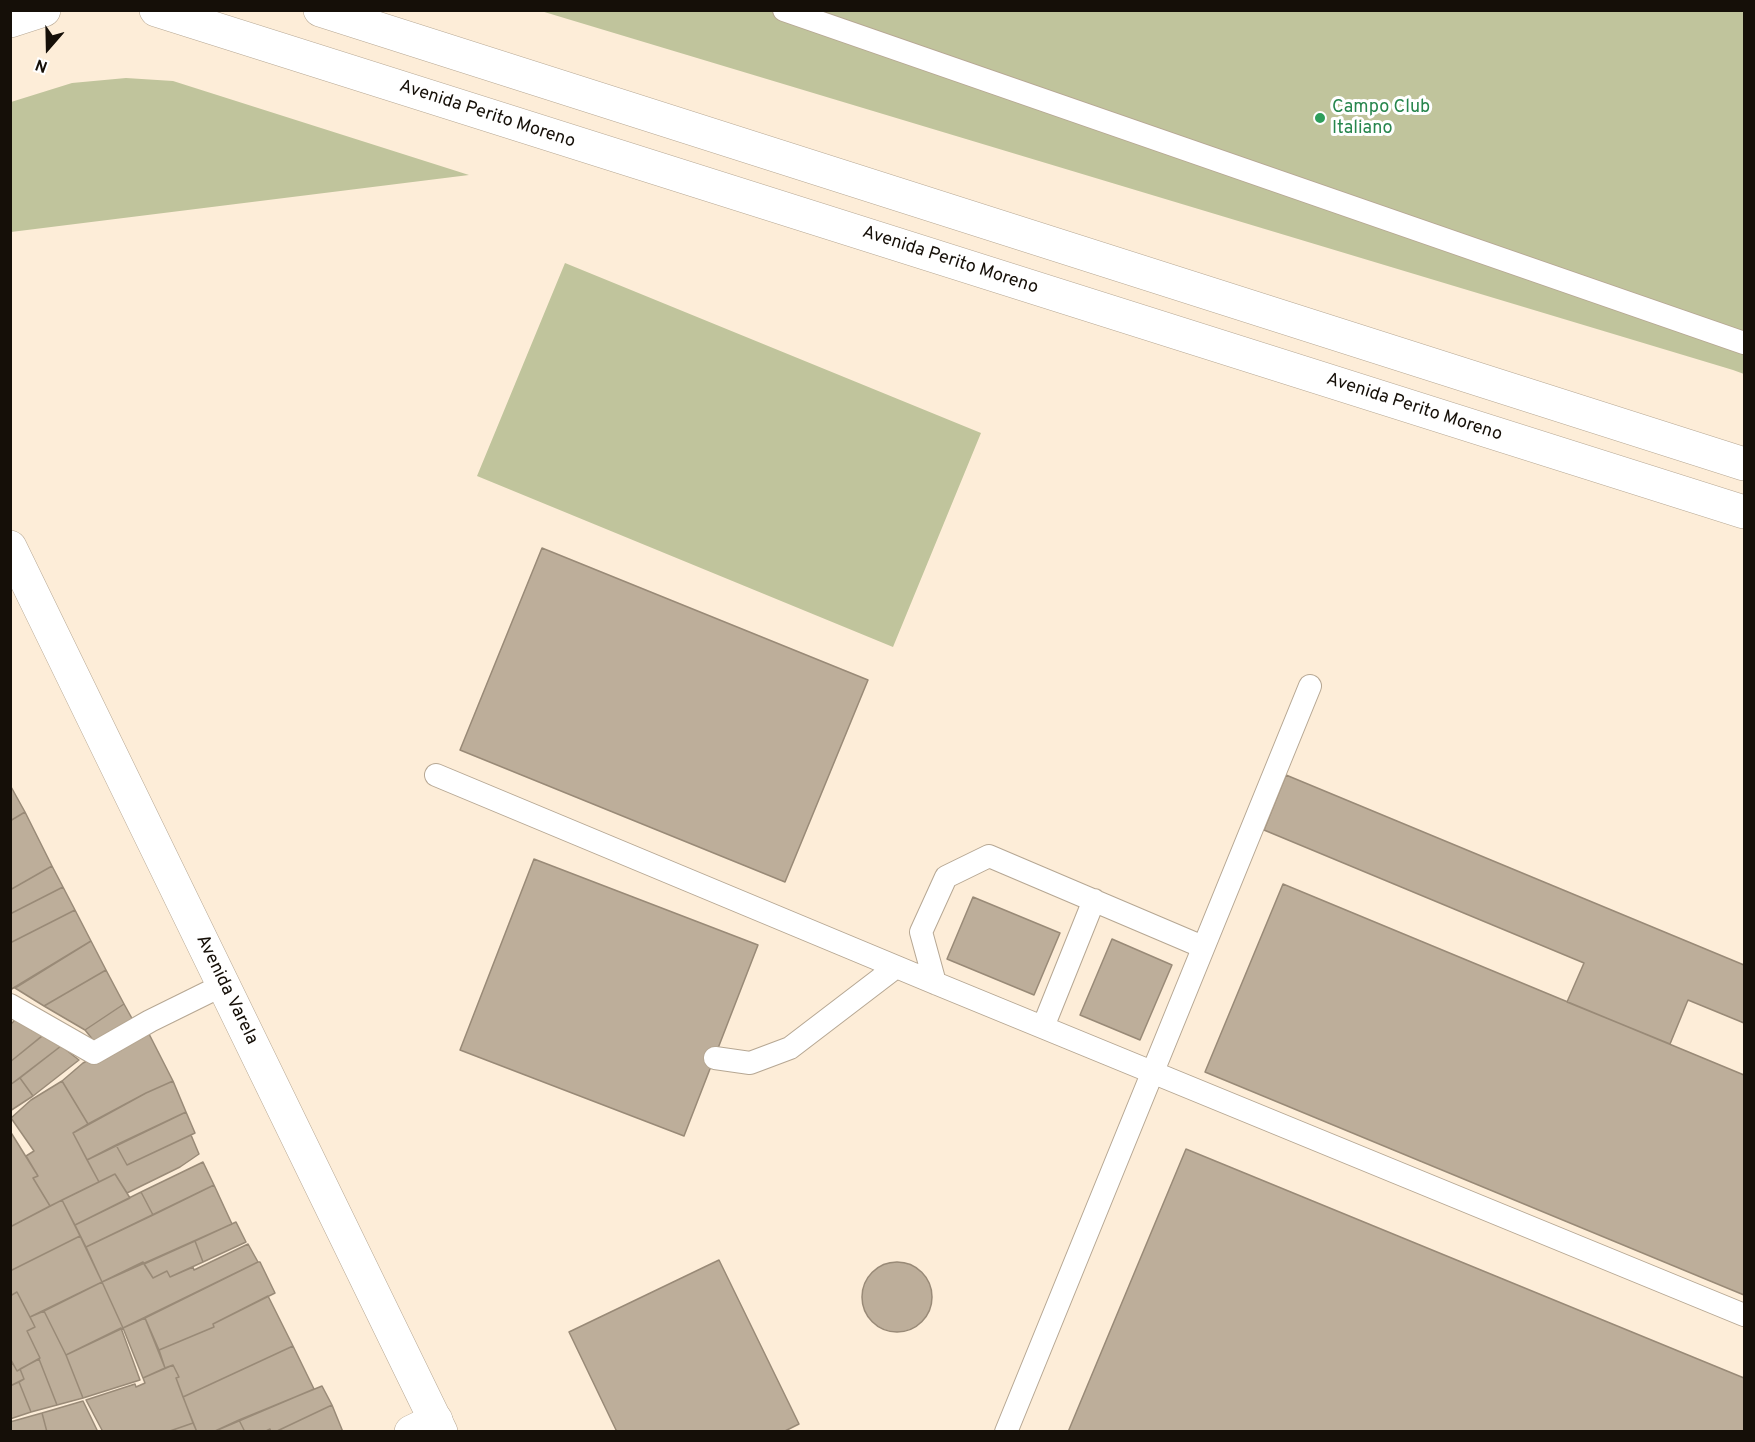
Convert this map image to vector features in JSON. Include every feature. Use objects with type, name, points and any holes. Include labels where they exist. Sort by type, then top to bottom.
[{"type":"main road","points":[[10,21],[44,10]]},
{"type":"main road","name":"Avenida Perito Moreno","points":[[156,10],[1744,512]]},
{"type":"main road","points":[[320,10],[1744,464]]},
{"type":"main road","name":"Avenida Varela","points":[[10,547],[223,985],[429,1428]]},
{"type":"lane","points":[[784,10],[1744,343]]},
{"type":"lane","points":[[1006,1431],[1310,686]]},
{"type":"lane","points":[[436,775],[896,967],[1744,1315]]},
{"type":"lane","points":[[935,983],[921,932],[946,877],[989,856],[1203,947]]},
{"type":"lane","points":[[1043,1027],[1094,900]]},
{"type":"lane","points":[[715,1058],[750,1063],[790,1048],[896,967]]},
{"type":"lane","points":[[10,1005],[94,1053],[150,1021],[223,985]]},
{"type":"green space","name":"Campo Club Italiano","points":[[541,11],[1744,11],[1744,374],[1733,370]]},
{"type":"green space","points":[[126,78],[173,81],[469,175],[11,232],[11,102],[72,83]]},
{"type":"green space","points":[[565,263],[981,433],[893,647],[477,476]]},
{"type":"building","points":[[542,548],[868,680],[785,882],[460,750]]},
{"type":"building","points":[[1286,775],[1744,965],[1744,1023],[1688,1000],[1670,1044],[1567,1002],[1584,963],[1264,830]]},
{"type":"building","points":[[10,785],[25,812],[10,821]]},
{"type":"building","points":[[25,812],[52,866],[10,890],[10,821]]},
{"type":"building","points":[[534,859],[758,945],[684,1136],[460,1050]]},
{"type":"building","points":[[52,866],[63,887],[10,914],[10,890]]},
{"type":"building","points":[[1283,884],[1744,1075],[1744,1295],[1205,1072]]},
{"type":"building","points":[[63,887],[75,910],[10,943],[10,914]]},
{"type":"building","points":[[973,897],[1060,933],[1034,995],[947,959]]},
{"type":"building","points":[[75,910],[91,941],[10,990],[10,943]]},
{"type":"building","points":[[1112,939],[1172,965],[1140,1040],[1080,1015]]},
{"type":"building","points":[[91,941],[106,970],[44,1006],[15,988]]},
{"type":"building","points":[[106,970],[124,1004],[85,1030],[44,1006]]},
{"type":"building","points":[[124,1004],[134,1022],[98,1046],[85,1030]]},
{"type":"building","points":[[15,1020],[43,1035],[10,1062],[10,1025]]},
{"type":"building","points":[[147,1030],[173,1081],[88,1124],[62,1081],[83,1063]]},
{"type":"building","points":[[46,1033],[61,1046],[10,1085],[10,1062]]},
{"type":"building","points":[[61,1046],[79,1060],[33,1096],[20,1078]]},
{"type":"building","points":[[20,1078],[33,1096],[10,1111],[10,1085]]},
{"type":"building","points":[[62,1081],[88,1124],[73,1133],[99,1182],[50,1206],[33,1178],[38,1176],[26,1156],[34,1151],[11,1118],[31,1100]]},
{"type":"building","points":[[173,1081],[186,1112],[87,1160],[73,1133],[146,1093]]},
{"type":"building","points":[[186,1112],[195,1133],[127,1165],[116,1145]]},
{"type":"building","points":[[10,1131],[38,1176],[33,1178],[50,1206],[10,1227]]},
{"type":"building","points":[[191,1135],[199,1154],[180,1167],[127,1193],[115,1174],[99,1182],[87,1160],[116,1145],[127,1165]]},
{"type":"building","points":[[1186,1149],[1744,1378],[1744,1432],[1068,1432]]},
{"type":"building","points":[[203,1162],[214,1185],[153,1215],[141,1192]]},
{"type":"building","points":[[115,1174],[130,1198],[75,1225],[62,1200]]},
{"type":"building","points":[[214,1185],[232,1224],[102,1282],[86,1247]]},
{"type":"building","points":[[141,1192],[153,1215],[86,1247],[75,1225]]},
{"type":"building","points":[[62,1200],[80,1236],[10,1271],[10,1227]]},
{"type":"building","points":[[236,1222],[246,1242],[203,1262],[195,1241]]},
{"type":"building","points":[[80,1236],[102,1282],[30,1317],[17,1292],[10,1296],[10,1271]]},
{"type":"building","points":[[195,1241],[203,1262],[170,1277],[167,1271],[153,1278],[144,1264]]},
{"type":"building","points":[[248,1244],[258,1262],[123,1328],[102,1282],[143,1262],[153,1278],[167,1271],[170,1277],[193,1267],[194,1270]]},
{"type":"building","points":[[719,1260],[799,1424],[783,1432],[617,1432],[569,1332]]},
{"type":"building","points":[[258,1262],[275,1293],[213,1324],[214,1327],[159,1350],[145,1318]]},
{"type":"building","points":[[897,1262],[910,1265],[922,1272],[929,1284],[932,1297],[929,1310],[922,1322],[910,1329],[897,1332],[884,1329],[872,1322],[865,1310],[862,1297],[865,1284],[872,1272],[884,1265]]},
{"type":"building","points":[[102,1282],[123,1328],[66,1355],[44,1311]]},
{"type":"building","points":[[17,1292],[35,1327],[27,1331],[40,1358],[17,1371],[10,1358],[10,1296]]},
{"type":"building","points":[[268,1296],[293,1346],[183,1397],[176,1378],[179,1377],[173,1365],[165,1368],[159,1350],[214,1327],[213,1324]]},
{"type":"building","points":[[44,1311],[66,1355],[83,1398],[57,1405],[40,1358],[27,1331],[35,1327],[30,1317]]},
{"type":"building","points":[[145,1318],[165,1368],[143,1378],[123,1328]]},
{"type":"building","points":[[121,1328],[140,1380],[83,1398],[66,1355]]},
{"type":"building","points":[[293,1346],[314,1389],[213,1432],[197,1432],[183,1397]]},
{"type":"building","points":[[39,1359],[57,1405],[31,1412],[19,1382],[24,1379],[20,1369]]},
{"type":"building","points":[[13,1364],[17,1371],[20,1369],[24,1379],[10,1386],[10,1365]]},
{"type":"building","points":[[173,1365],[193,1423],[167,1432],[103,1432],[86,1400],[135,1384],[136,1387],[145,1383],[143,1378]]},
{"type":"building","points":[[19,1382],[31,1412],[10,1419],[10,1386]]},
{"type":"building","points":[[322,1386],[332,1405],[275,1432],[271,1432],[270,1429],[264,1432],[245,1432],[239,1420]]},
{"type":"building","points":[[83,1401],[98,1432],[47,1432],[42,1413]]},
{"type":"building","points":[[332,1405],[343,1432],[275,1432]]},
{"type":"building","points":[[42,1413],[47,1432],[10,1432],[10,1422]]},
{"type":"building","points":[[239,1420],[245,1432],[213,1432]]},
{"type":"building","points":[[193,1423],[197,1432],[167,1432]]},
{"type":"place","name":"Campo Club Italiano","points":[[1320,118]]}]
